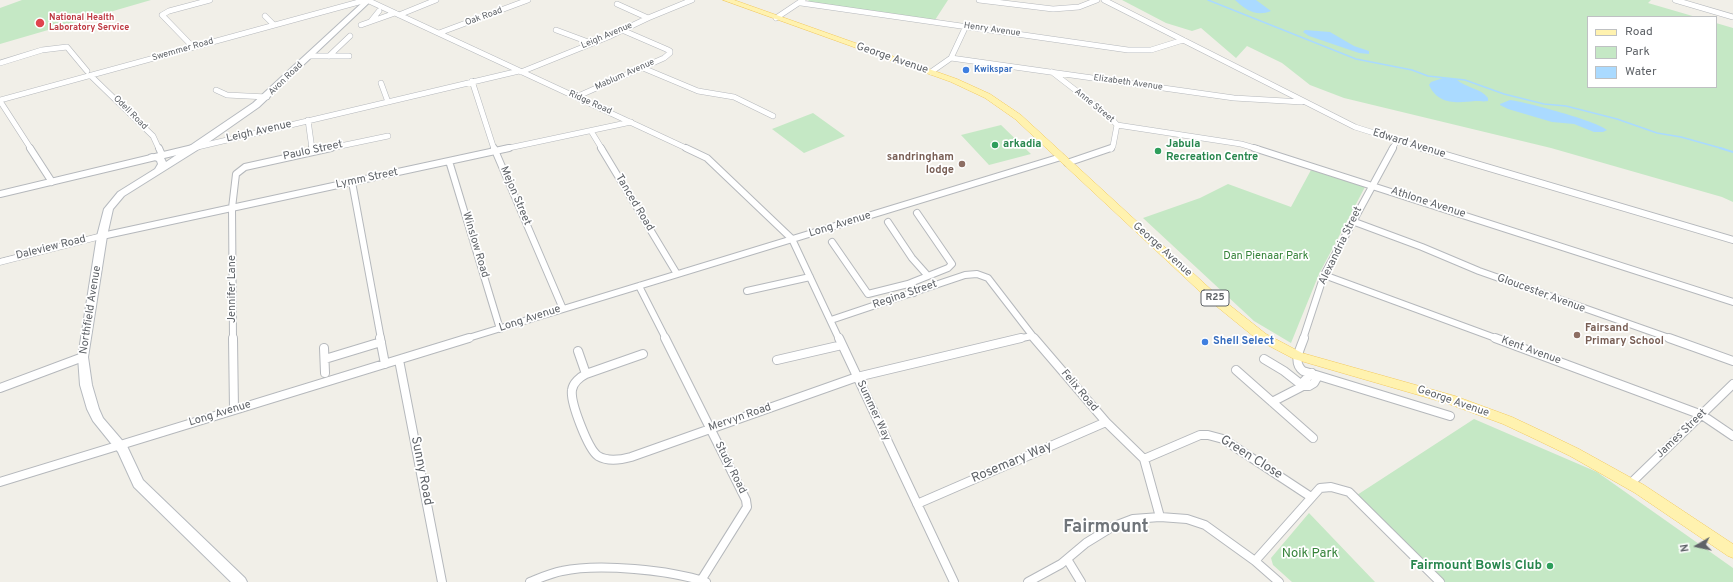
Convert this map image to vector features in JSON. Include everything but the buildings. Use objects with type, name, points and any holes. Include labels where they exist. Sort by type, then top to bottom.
[{"type":"main road","name":"Avon Road","points":[[196,147],[267,97],[367,0]]},
{"type":"main road","name":"George Avenue","points":[[726,0],[978,90],[1000,103],[1018,117],[1249,329],[1280,349],[1298,356],[1419,390],[1500,418],[1564,447],[1631,483],[1733,552]]},
{"type":"main road","name":"Northfield Avenue","points":[[196,147],[124,191],[114,200],[109,210],[102,236],[83,357],[86,385],[93,409],[100,421],[120,445],[138,483],[240,582]]},
{"type":"main road","points":[[152,157],[161,160],[162,164],[159,169]]},
{"type":"street","points":[[192,47],[162,15],[169,11],[210,0]]},
{"type":"street","name":"Swemmer Road","points":[[0,101],[367,0]]},
{"type":"street","name":"Ridge Road","points":[[367,0],[710,160],[792,239]]},
{"type":"street","points":[[361,25],[436,0]]},
{"type":"street","name":"Oak Road","points":[[440,34],[528,0]]},
{"type":"street","name":"Leigh Avenue","points":[[0,194],[472,81],[520,71],[591,43],[692,0]]},
{"type":"street","points":[[979,0],[1052,9],[1079,7],[1097,0]]},
{"type":"street","name":"Edward Avenue","points":[[1104,0],[1355,127],[1397,141],[1733,240]]},
{"type":"street","points":[[1675,0],[1733,16]]},
{"type":"street","points":[[776,18],[802,1]]},
{"type":"street","name":"Henry Avenue","points":[[802,1],[1128,50],[1151,50],[1183,40]]},
{"type":"street","points":[[617,4],[648,18]]},
{"type":"street","points":[[371,21],[379,11]]},
{"type":"street","points":[[265,16],[274,25]]},
{"type":"street","points":[[931,72],[951,58],[966,26]]},
{"type":"street","points":[[556,30],[591,43]]},
{"type":"street","name":"Mablum Avenue","points":[[576,97],[643,68],[670,53],[670,51],[622,30]]},
{"type":"street","points":[[329,56],[350,36]]},
{"type":"street","points":[[0,63],[49,49],[68,47],[87,70]]},
{"type":"street","points":[[310,56],[350,56]]},
{"type":"street","name":"Elizabeth Avenue","points":[[951,58],[1238,98],[1306,102]]},
{"type":"street","points":[[643,68],[698,91],[734,97],[773,116]]},
{"type":"street","name":"Anne Street","points":[[1052,72],[1118,125],[1113,146],[1110,150],[1064,160]]},
{"type":"street","name":"Odell Road","points":[[91,76],[153,136],[162,155]]},
{"type":"street","name":"Mejon Street","points":[[472,81],[495,151],[563,309]]},
{"type":"street","points":[[381,83],[388,102]]},
{"type":"street","points":[[216,90],[227,95],[267,97]]},
{"type":"street","points":[[0,101],[52,182]]},
{"type":"street","points":[[308,120],[312,151]]},
{"type":"street","name":"Lymm Street","points":[[102,236],[631,122]]},
{"type":"street","name":"Athlone Avenue","points":[[1118,125],[1236,143],[1733,302]]},
{"type":"street","name":"Tanced Road","points":[[591,131],[676,274]]},
{"type":"street","name":"Paulo Street","points":[[240,171],[253,165],[312,151],[388,136]]},
{"type":"street","name":"Alexandria Street","points":[[1298,356],[1324,275],[1352,221],[1397,141]]},
{"type":"street","name":"Long Avenue","points":[[0,482],[676,274],[1064,160]]},
{"type":"street","name":"Winslow Road","points":[[449,162],[500,329]]},
{"type":"street","name":"Jennifer Lane","points":[[234,410],[232,208],[235,178],[240,171]]},
{"type":"street","points":[[352,182],[384,364]]},
{"type":"street","points":[[832,242],[868,294],[908,284],[948,268],[952,264],[935,237],[917,213]]},
{"type":"street","name":"Gloucester Avenue","points":[[1352,221],[1422,247],[1479,271],[1733,361]]},
{"type":"street","points":[[888,222],[912,258],[928,276]]},
{"type":"street","name":"Daleview Road","points":[[0,262],[102,236]]},
{"type":"street","name":"Summer Way","points":[[792,239],[954,582]]},
{"type":"street","name":"Regina Street","points":[[831,320],[914,293],[965,274],[980,274]]},
{"type":"street","name":"Felix Road","points":[[980,274],[988,278],[1032,336],[1106,422],[1144,459]]},
{"type":"street","name":"Kent Avenue","points":[[1324,275],[1702,415],[1733,436]]},
{"type":"street","points":[[747,291],[810,278]]},
{"type":"street","points":[[908,284],[914,293]]},
{"type":"street","name":"Study Road","points":[[639,286],[710,429],[744,493],[747,504],[742,517],[703,581]]},
{"type":"street","name":"Mervyn Road","points":[[643,354],[586,374],[575,383],[572,391],[572,397],[590,444],[596,454],[601,457],[612,460],[631,457],[857,377],[1032,336]]},
{"type":"street","points":[[325,359],[381,342]]},
{"type":"street","points":[[777,360],[842,345]]},
{"type":"street","points":[[324,348],[325,373]]},
{"type":"street","points":[[578,351],[586,374]]},
{"type":"street","points":[[1298,356],[1296,362],[1298,367],[1315,374],[1450,416]]},
{"type":"street","points":[[0,388],[83,357]]},
{"type":"street","name":"Sunny Road","points":[[399,360],[442,582]]},
{"type":"street","points":[[1264,360],[1277,366],[1303,386]]},
{"type":"street","points":[[1236,370],[1313,438]]},
{"type":"street","points":[[1272,402],[1303,386],[1309,386],[1314,383],[1315,374]]},
{"type":"street","name":"James Street","points":[[1631,483],[1733,384]]},
{"type":"street","name":"Rosemary Way","points":[[917,504],[1106,422]]},
{"type":"street","name":"Green Close","points":[[1144,459],[1200,435],[1214,436],[1223,439],[1311,497]]},
{"type":"street","points":[[1144,459],[1160,517]]},
{"type":"street","points":[[1256,561],[1320,488],[1327,486],[1336,487],[1349,492],[1440,582]]},
{"type":"street","points":[[1028,582],[1067,559],[1086,542],[1112,527],[1133,519],[1160,517],[1187,519],[1200,522],[1256,561],[1279,582]]},
{"type":"street","points":[[1067,559],[1081,582]]},
{"type":"street","points":[[530,582],[563,571],[597,569],[671,574],[703,581]]},
{"type":"green space","name":"National Health Laboratory Service","points":[[22,0],[151,0],[0,44],[0,8]]},
{"type":"green space","points":[[808,0],[948,0],[935,20],[810,2]]},
{"type":"green space","points":[[1122,0],[1651,0],[1648,3],[1693,16],[1587,16],[1587,88],[1717,88],[1717,23],[1733,28],[1733,202],[1722,197],[1551,148],[1344,98],[1310,85],[1282,63],[1247,46],[1236,58],[1201,28],[1192,31],[1166,23]]},
{"type":"green space","points":[[813,113],[845,136],[804,153],[772,129]]},
{"type":"green space","name":"arkadia","points":[[1001,125],[1031,154],[989,165],[961,135]]},
{"type":"green space","name":"Dan Pienaar Park","points":[[1311,170],[1365,187],[1319,274],[1291,343],[1254,321],[1143,218],[1200,198],[1228,184],[1291,207]]},
{"type":"green space","points":[[1474,419],[1597,472],[1733,568],[1733,582],[1445,582],[1357,495]]},
{"type":"green space","name":"Noik Park","points":[[1309,513],[1375,582],[1292,582],[1273,565],[1271,558]]},
{"type":"water","points":[[1235,0],[1256,0],[1271,11],[1266,13],[1252,12]]},
{"type":"water","points":[[1305,30],[1330,32],[1354,46],[1369,51],[1369,54],[1359,53],[1309,36],[1303,32]]},
{"type":"water","points":[[1443,78],[1456,79],[1481,92],[1488,98],[1488,101],[1455,102],[1437,96],[1429,85],[1431,82]]},
{"type":"water","points":[[1510,100],[1576,117],[1601,126],[1607,130],[1603,132],[1594,132],[1574,124],[1552,122],[1508,109],[1500,105]]},
{"type":"waterway","points":[[1208,0],[1356,59],[1412,70],[1428,76],[1465,80],[1504,94],[1544,104],[1566,106],[1617,119],[1657,133],[1681,137],[1724,149]]},
{"type":"waterway","points":[[1720,148],[1733,152]]},
{"type":"place","name":"National Health Laboratory Service","points":[[40,23]]},
{"type":"place","name":"Kwikspar","points":[[966,70]]},
{"type":"place","name":"arkadia","points":[[995,145]]},
{"type":"place","name":"Jabula Recreation Centre","points":[[1158,151]]},
{"type":"place","name":"sandringham lodge","points":[[962,164]]},
{"type":"place","name":"Fairsand Primary School","points":[[1577,335]]},
{"type":"place","name":"Shell Select","points":[[1205,342]]},
{"type":"place","name":"Fairmount Bowls Club","points":[[1550,566]]},
{"type":"district","name":"Fairmount","points":[[1106,528]]}]
